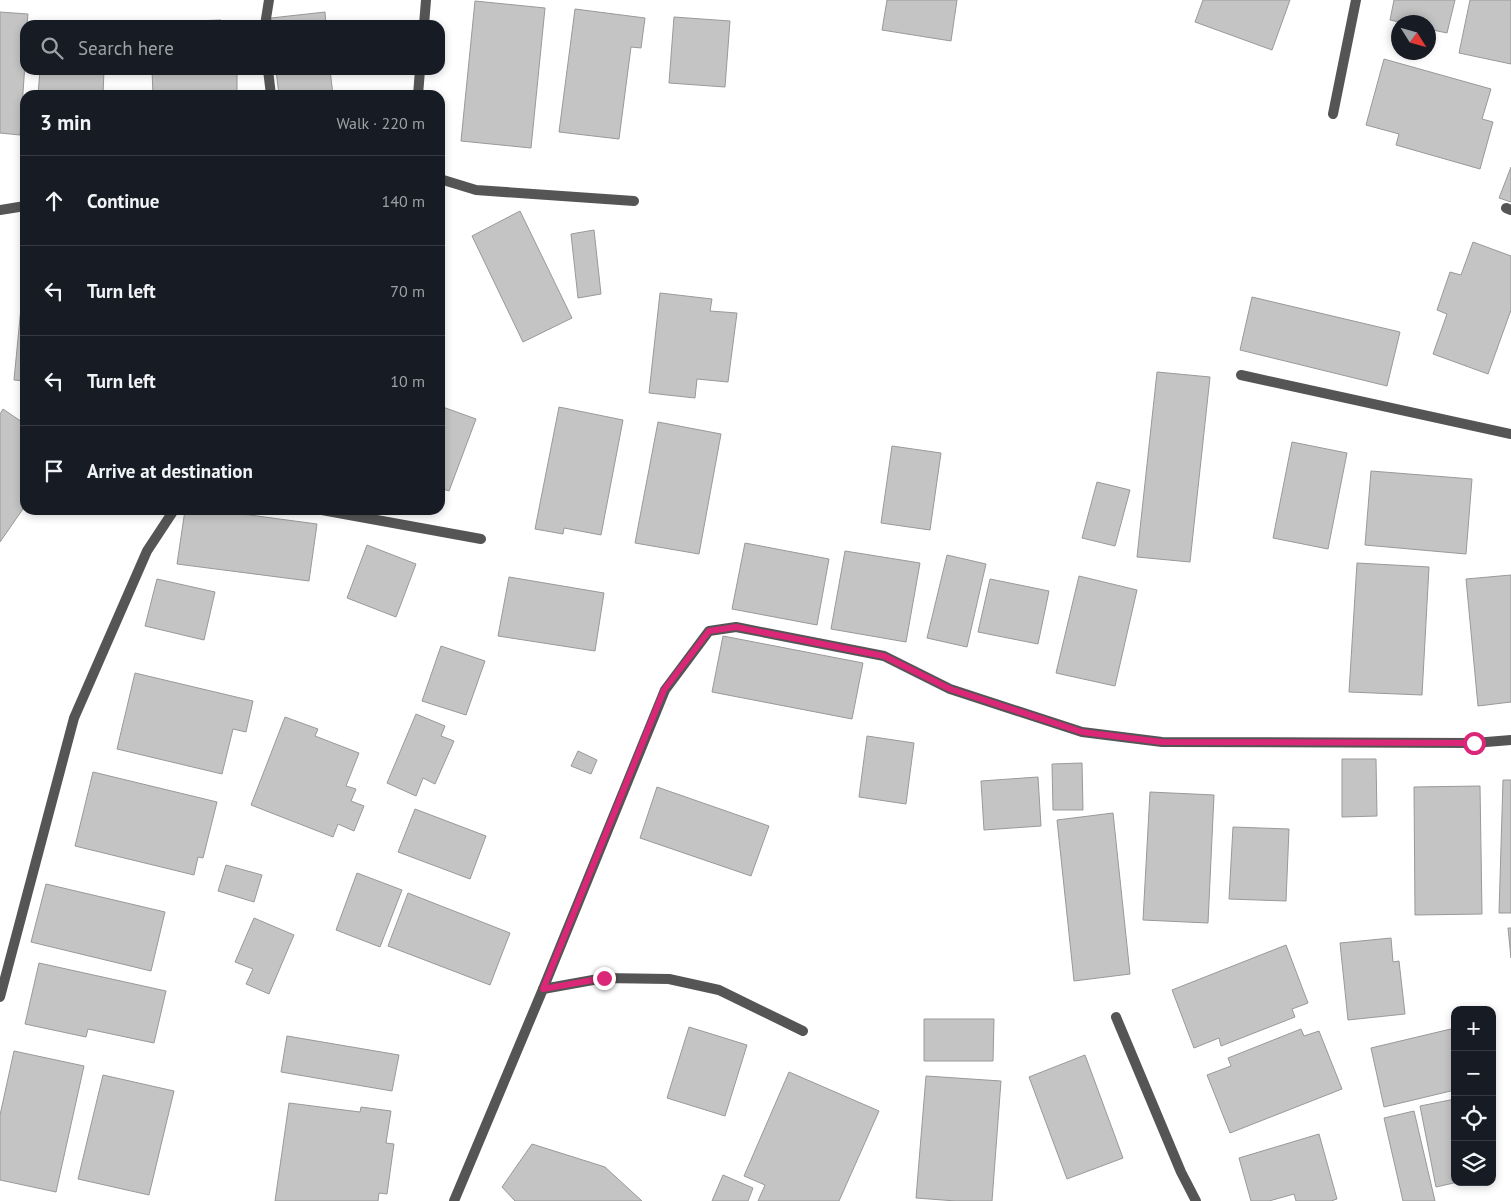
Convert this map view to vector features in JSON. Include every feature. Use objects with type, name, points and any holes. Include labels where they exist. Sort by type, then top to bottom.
[{"type":"street","points":[[266,20],[269,0]]},
{"type":"street","points":[[424,20],[426,0]]},
{"type":"street","points":[[1333,114],[1356,0]]},
{"type":"street","points":[[269,75],[270,90]]},
{"type":"street","points":[[418,90],[420,75]]},
{"type":"street","points":[[445,181],[476,190],[634,201]]},
{"type":"street","points":[[0,210],[20,207]]},
{"type":"street","points":[[1240,375],[1511,434]]},
{"type":"street","points":[[0,997],[74,718],[147,551],[171,515]]},
{"type":"street","points":[[350,515],[481,538]]},
{"type":"street","points":[[454,1201],[543,989],[664,690],[709,631],[736,627],[884,656],[950,689],[1082,732],[1162,742],[1474,743],[1511,740]]},
{"type":"street","points":[[543,989],[604,978],[669,979],[719,990],[803,1031]]},
{"type":"street","points":[[1116,1017],[1181,1172],[1196,1201]]},
{"type":"building","points":[[887,0],[957,0],[951,41],[882,30]]},
{"type":"building","points":[[1203,0],[1290,0],[1272,50],[1195,22]]},
{"type":"building","points":[[1394,0],[1455,0],[1447,33],[1436,31],[1436,15],[1391,15]]},
{"type":"building","points":[[1470,0],[1511,0],[1511,64],[1459,53]]},
{"type":"building","points":[[475,1],[545,8],[531,148],[461,141]]},
{"type":"building","points":[[575,9],[645,18],[641,48],[631,47],[619,139],[559,132]]},
{"type":"building","points":[[0,12],[28,14],[27,20],[20,20],[20,75],[24,75],[23,90],[20,90],[20,135],[0,133]]},
{"type":"building","points":[[325,12],[326,20],[271,20],[271,18]]},
{"type":"building","points":[[674,17],[730,21],[725,87],[669,83]]},
{"type":"building","points":[[1384,59],[1491,89],[1482,119],[1493,122],[1480,169],[1396,145],[1399,134],[1366,125]]},
{"type":"building","points":[[40,75],[104,75],[103,90],[38,90]]},
{"type":"building","points":[[152,75],[237,75],[237,90],[153,90]]},
{"type":"building","points":[[277,75],[331,75],[332,90],[278,90]]},
{"type":"building","points":[[1511,167],[1511,202],[1499,198]]},
{"type":"building","points":[[520,211],[572,318],[523,342],[472,236]]},
{"type":"building","points":[[594,230],[601,294],[578,298],[571,234]]},
{"type":"building","points":[[1473,242],[1511,256],[1511,310],[1488,374],[1433,354],[1447,314],[1437,310],[1450,272],[1461,275]]},
{"type":"building","points":[[660,293],[712,299],[710,311],[737,313],[728,382],[697,379],[695,398],[649,393]]},
{"type":"building","points":[[1252,297],[1400,332],[1387,386],[1240,350]]},
{"type":"building","points":[[20,318],[20,381],[14,380]]},
{"type":"building","points":[[1157,372],[1210,377],[1190,562],[1137,557]]},
{"type":"building","points":[[559,407],[623,420],[601,535],[564,528],[563,534],[535,529]]},
{"type":"building","points":[[445,408],[476,419],[449,491],[445,490]]},
{"type":"building","points":[[3,409],[20,421],[20,513],[0,542],[0,414]]},
{"type":"building","points":[[658,422],[721,434],[699,554],[635,543]]},
{"type":"building","points":[[1292,442],[1347,453],[1328,549],[1273,538]]},
{"type":"building","points":[[892,446],[941,453],[930,530],[881,523]]},
{"type":"building","points":[[1371,471],[1472,479],[1466,554],[1365,545]]},
{"type":"building","points":[[1097,482],[1130,490],[1115,546],[1082,538]]},
{"type":"building","points":[[184,515],[250,515],[317,524],[309,581],[177,564]]},
{"type":"building","points":[[745,543],[829,559],[817,625],[732,609]]},
{"type":"building","points":[[367,545],[416,564],[396,617],[347,598]]},
{"type":"building","points":[[845,551],[920,563],[906,642],[831,629]]},
{"type":"building","points":[[947,555],[986,564],[967,647],[927,638]]},
{"type":"building","points":[[1357,563],[1429,567],[1422,695],[1349,692]]},
{"type":"building","points":[[1511,575],[1511,702],[1478,706],[1466,579]]},
{"type":"building","points":[[1079,576],[1137,590],[1115,686],[1056,673]]},
{"type":"building","points":[[509,577],[604,593],[595,651],[498,636]]},
{"type":"building","points":[[157,579],[215,592],[204,640],[145,626]]},
{"type":"building","points":[[990,579],[1049,591],[1038,644],[978,632]]},
{"type":"building","points":[[723,636],[863,663],[852,719],[712,692]]},
{"type":"building","points":[[441,646],[485,661],[466,715],[422,701]]},
{"type":"building","points":[[135,673],[253,701],[246,732],[233,729],[222,774],[117,749]]},
{"type":"building","points":[[416,714],[445,726],[441,736],[454,741],[435,784],[423,778],[416,796],[387,783]]},
{"type":"building","points":[[285,717],[318,729],[315,736],[359,753],[346,786],[356,789],[351,801],[364,806],[354,831],[338,824],[333,837],[251,805]]},
{"type":"building","points":[[867,736],[914,743],[906,804],[859,797]]},
{"type":"building","points":[[578,751],[597,760],[591,774],[571,766]]},
{"type":"building","points":[[1342,759],[1376,759],[1377,816],[1342,817]]},
{"type":"building","points":[[1082,763],[1083,810],[1053,810],[1052,764]]},
{"type":"building","points":[[93,772],[217,802],[203,858],[198,857],[194,875],[75,846]]},
{"type":"building","points":[[1038,777],[1041,826],[984,830],[981,781]]},
{"type":"building","points":[[1503,780],[1511,780],[1511,913],[1499,913]]},
{"type":"building","points":[[1480,786],[1482,914],[1415,915],[1414,787]]},
{"type":"building","points":[[657,787],[769,826],[751,876],[640,838]]},
{"type":"building","points":[[1150,792],[1214,795],[1208,923],[1143,920]]},
{"type":"building","points":[[415,809],[486,836],[470,879],[398,852]]},
{"type":"building","points":[[1113,813],[1130,974],[1074,981],[1057,820]]},
{"type":"building","points":[[1233,827],[1289,829],[1286,901],[1229,899]]},
{"type":"building","points":[[226,865],[262,875],[254,902],[218,891]]},
{"type":"building","points":[[357,873],[402,890],[380,947],[336,930]]},
{"type":"building","points":[[46,884],[165,912],[151,971],[31,942]]},
{"type":"building","points":[[408,893],[510,933],[490,985],[388,946]]},
{"type":"building","points":[[254,918],[294,935],[269,994],[246,984],[253,969],[235,962]]},
{"type":"building","points":[[1508,928],[1511,928],[1511,958]]},
{"type":"building","points":[[1391,938],[1393,962],[1399,961],[1405,1014],[1348,1020],[1340,943]]},
{"type":"building","points":[[1286,945],[1308,1003],[1292,1009],[1295,1017],[1221,1046],[1219,1038],[1194,1048],[1172,990]]},
{"type":"building","points":[[39,963],[166,991],[154,1043],[88,1029],[86,1037],[25,1024]]},
{"type":"building","points":[[924,1019],[994,1019],[993,1061],[924,1061]]},
{"type":"building","points":[[689,1027],[747,1045],[725,1116],[667,1098]]},
{"type":"building","points":[[1301,1029],[1304,1036],[1319,1031],[1342,1089],[1230,1133],[1207,1075],[1231,1066],[1228,1058]]},
{"type":"building","points":[[1451,1029],[1451,1091],[1384,1107],[1371,1048]]},
{"type":"building","points":[[287,1036],[399,1055],[392,1091],[281,1072]]},
{"type":"building","points":[[14,1051],[84,1066],[56,1192],[0,1180],[0,1115]]},
{"type":"building","points":[[1085,1055],[1123,1158],[1067,1179],[1029,1077]]},
{"type":"building","points":[[789,1072],[879,1111],[839,1201],[758,1201],[765,1185],[744,1176]]},
{"type":"building","points":[[103,1075],[174,1091],[149,1195],[78,1179]]},
{"type":"building","points":[[926,1076],[1001,1081],[992,1201],[916,1198]]},
{"type":"building","points":[[1451,1100],[1451,1184],[1436,1187],[1420,1106]]},
{"type":"building","points":[[289,1103],[360,1112],[361,1107],[391,1111],[386,1143],[394,1144],[387,1194],[379,1193],[378,1201],[275,1201]]},
{"type":"building","points":[[1414,1111],[1435,1201],[1403,1201],[1384,1118]]},
{"type":"building","points":[[1319,1134],[1337,1199],[1331,1201],[1296,1201],[1294,1194],[1269,1201],[1251,1201],[1239,1158]]},
{"type":"building","points":[[532,1144],[605,1167],[642,1201],[515,1201],[502,1187]]},
{"type":"building","points":[[723,1175],[753,1188],[748,1201],[712,1201]]},
{"type":"route","points":[[604,978],[543,989],[664,690],[709,631],[736,627],[884,656],[950,689],[1082,732],[1162,742],[1474,743]]}]
